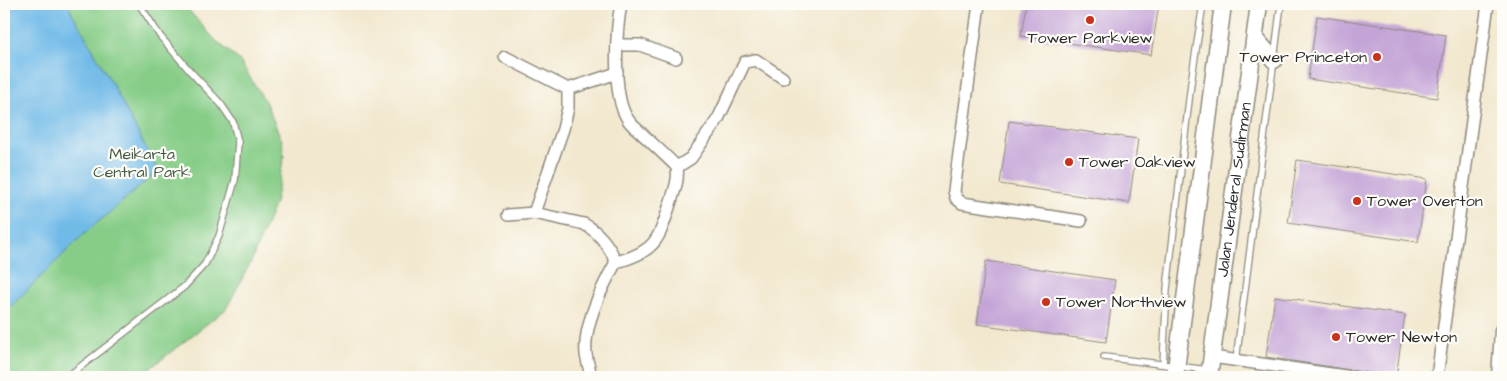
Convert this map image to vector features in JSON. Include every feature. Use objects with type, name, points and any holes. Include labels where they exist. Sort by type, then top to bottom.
[{"type":"street","points":[[591,377],[586,355],[588,333],[596,299],[616,262],[637,256],[656,241],[661,232],[677,183],[677,167],[627,120],[622,108],[617,73],[618,21],[621,4]]},
{"type":"street","points":[[979,4],[954,191],[956,198],[962,203],[1081,221]]},
{"type":"street","points":[[1172,369],[1222,4]]},
{"type":"street","name":"Jalan Jenderal Sudirman","points":[[1211,368],[1259,4]]},
{"type":"street","points":[[1437,377],[1488,4]]},
{"type":"street","points":[[1255,38],[1274,60]]},
{"type":"street","points":[[618,45],[640,45],[676,58]]},
{"type":"street","points":[[504,56],[568,89],[617,73]]},
{"type":"street","points":[[677,167],[691,158],[718,119],[745,62],[756,60],[782,78]]},
{"type":"street","points":[[534,213],[564,129],[568,108],[568,89]]},
{"type":"street","points":[[508,215],[534,213],[575,222],[591,228],[610,247],[616,262]]},
{"type":"street","points":[[1500,377],[1503,331]]},
{"type":"street","points":[[1211,368],[1236,361],[1352,377]]},
{"type":"lane","points":[[67,377],[185,286],[205,264],[219,236],[236,180],[238,142],[233,122],[222,104],[160,36],[138,4]]},
{"type":"lane","points":[[1172,369],[1167,289],[1191,82],[1203,4]]},
{"type":"lane","points":[[1236,361],[1281,4]]},
{"type":"lane","points":[[1104,357],[1172,369],[1211,368]]},
{"type":"green space","name":"Meikarta Central Park","points":[[4,4],[183,4],[215,40],[239,60],[266,103],[282,141],[284,156],[275,203],[251,262],[226,309],[139,377],[4,377]]},
{"type":"water","points":[[4,4],[67,4],[114,87],[158,171],[83,235],[4,313]]},
{"type":"building","name":"Tower Parkview","points":[[1026,4],[1159,4],[1151,55],[1021,36]]},
{"type":"building","name":"Tower Princeton","points":[[1317,16],[1446,35],[1437,98],[1308,79]]},
{"type":"building","name":"Tower Oakview","points":[[1009,121],[1138,139],[1129,203],[1000,184]]},
{"type":"building","name":"Tower Overton","points":[[1297,160],[1427,179],[1418,242],[1288,223]]},
{"type":"building","name":"Tower Northview","points":[[986,261],[1115,280],[1106,342],[977,324]]},
{"type":"building","name":"Tower Newton","points":[[1275,296],[1405,315],[1396,377],[1266,357]]},
{"type":"place","name":"Tower Parkview","points":[[1090,20]]},
{"type":"place","name":"Tower Princeton","points":[[1377,57]]},
{"type":"place","name":"Tower Oakview","points":[[1069,162]]},
{"type":"place","name":"Tower Overton","points":[[1357,201]]},
{"type":"place","name":"Tower Northview","points":[[1046,302]]},
{"type":"place","name":"Tower Newton","points":[[1336,337]]}]
